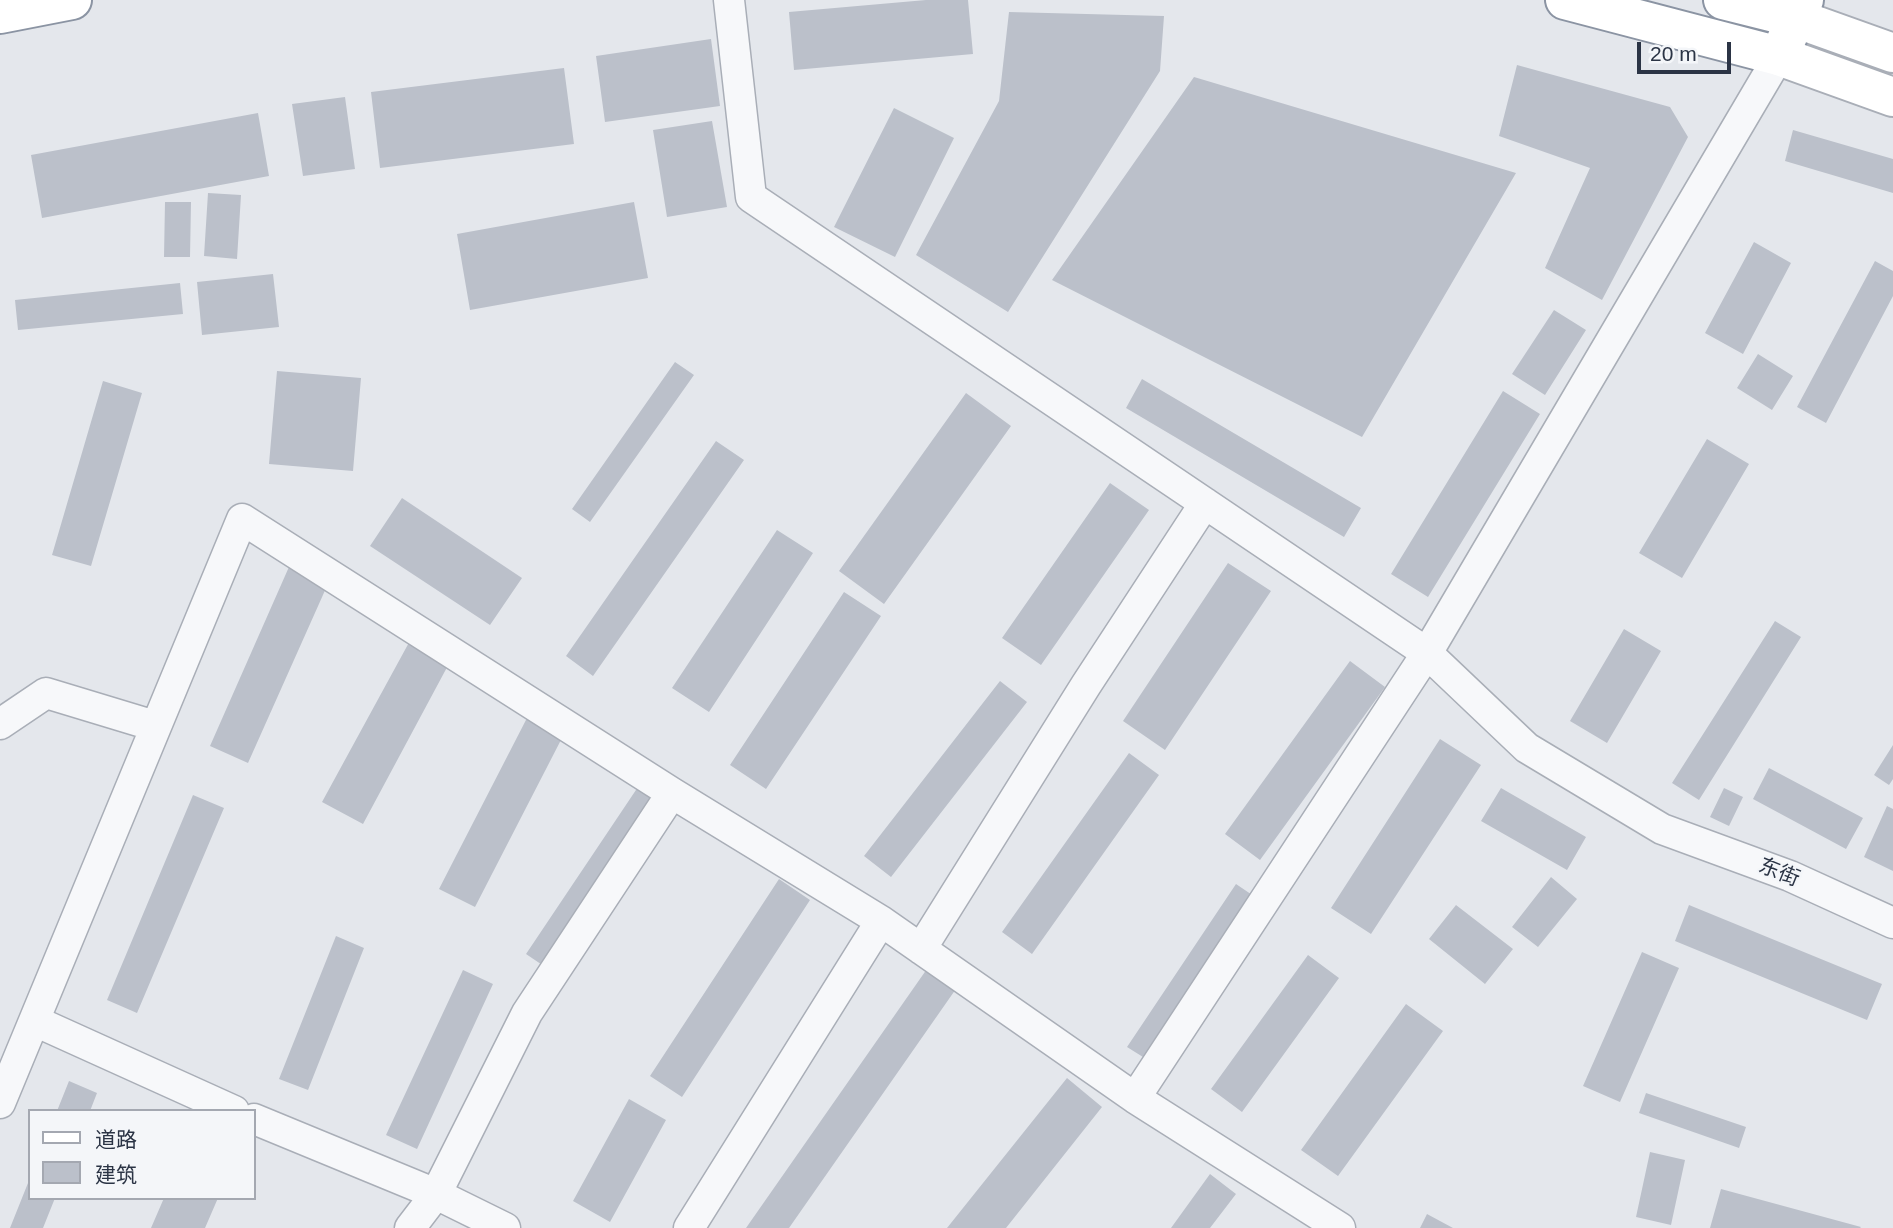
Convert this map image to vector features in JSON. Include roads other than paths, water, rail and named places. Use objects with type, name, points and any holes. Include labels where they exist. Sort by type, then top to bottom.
[{"type":"main road","points":[[0,14],[72,0]]},
{"type":"main road","points":[[1565,0],[1763,52],[1893,97]]},
{"type":"main road","points":[[1723,0],[1784,7],[1893,53]]},
{"type":"main road","points":[[1763,52],[1784,7]]},
{"type":"street","name":"东街","points":[[729,0],[751,197],[1427,653],[1527,748],[1662,829],[1790,876],[1893,923]]},
{"type":"street","points":[[1135,1098],[1427,653],[1763,52]]},
{"type":"street","points":[[921,948],[1086,685],[1205,503]]},
{"type":"street","points":[[0,1103],[242,519],[672,793],[881,921],[1135,1098],[1340,1228]]},
{"type":"street","points":[[0,724],[46,693],[155,726]]},
{"type":"street","points":[[410,1228],[436,1194],[527,1013],[672,793]]},
{"type":"street","points":[[689,1228],[881,921]]},
{"type":"street","points":[[35,1020],[230,1109]]},
{"type":"street","points":[[256,1120],[436,1194],[505,1228]]}]
